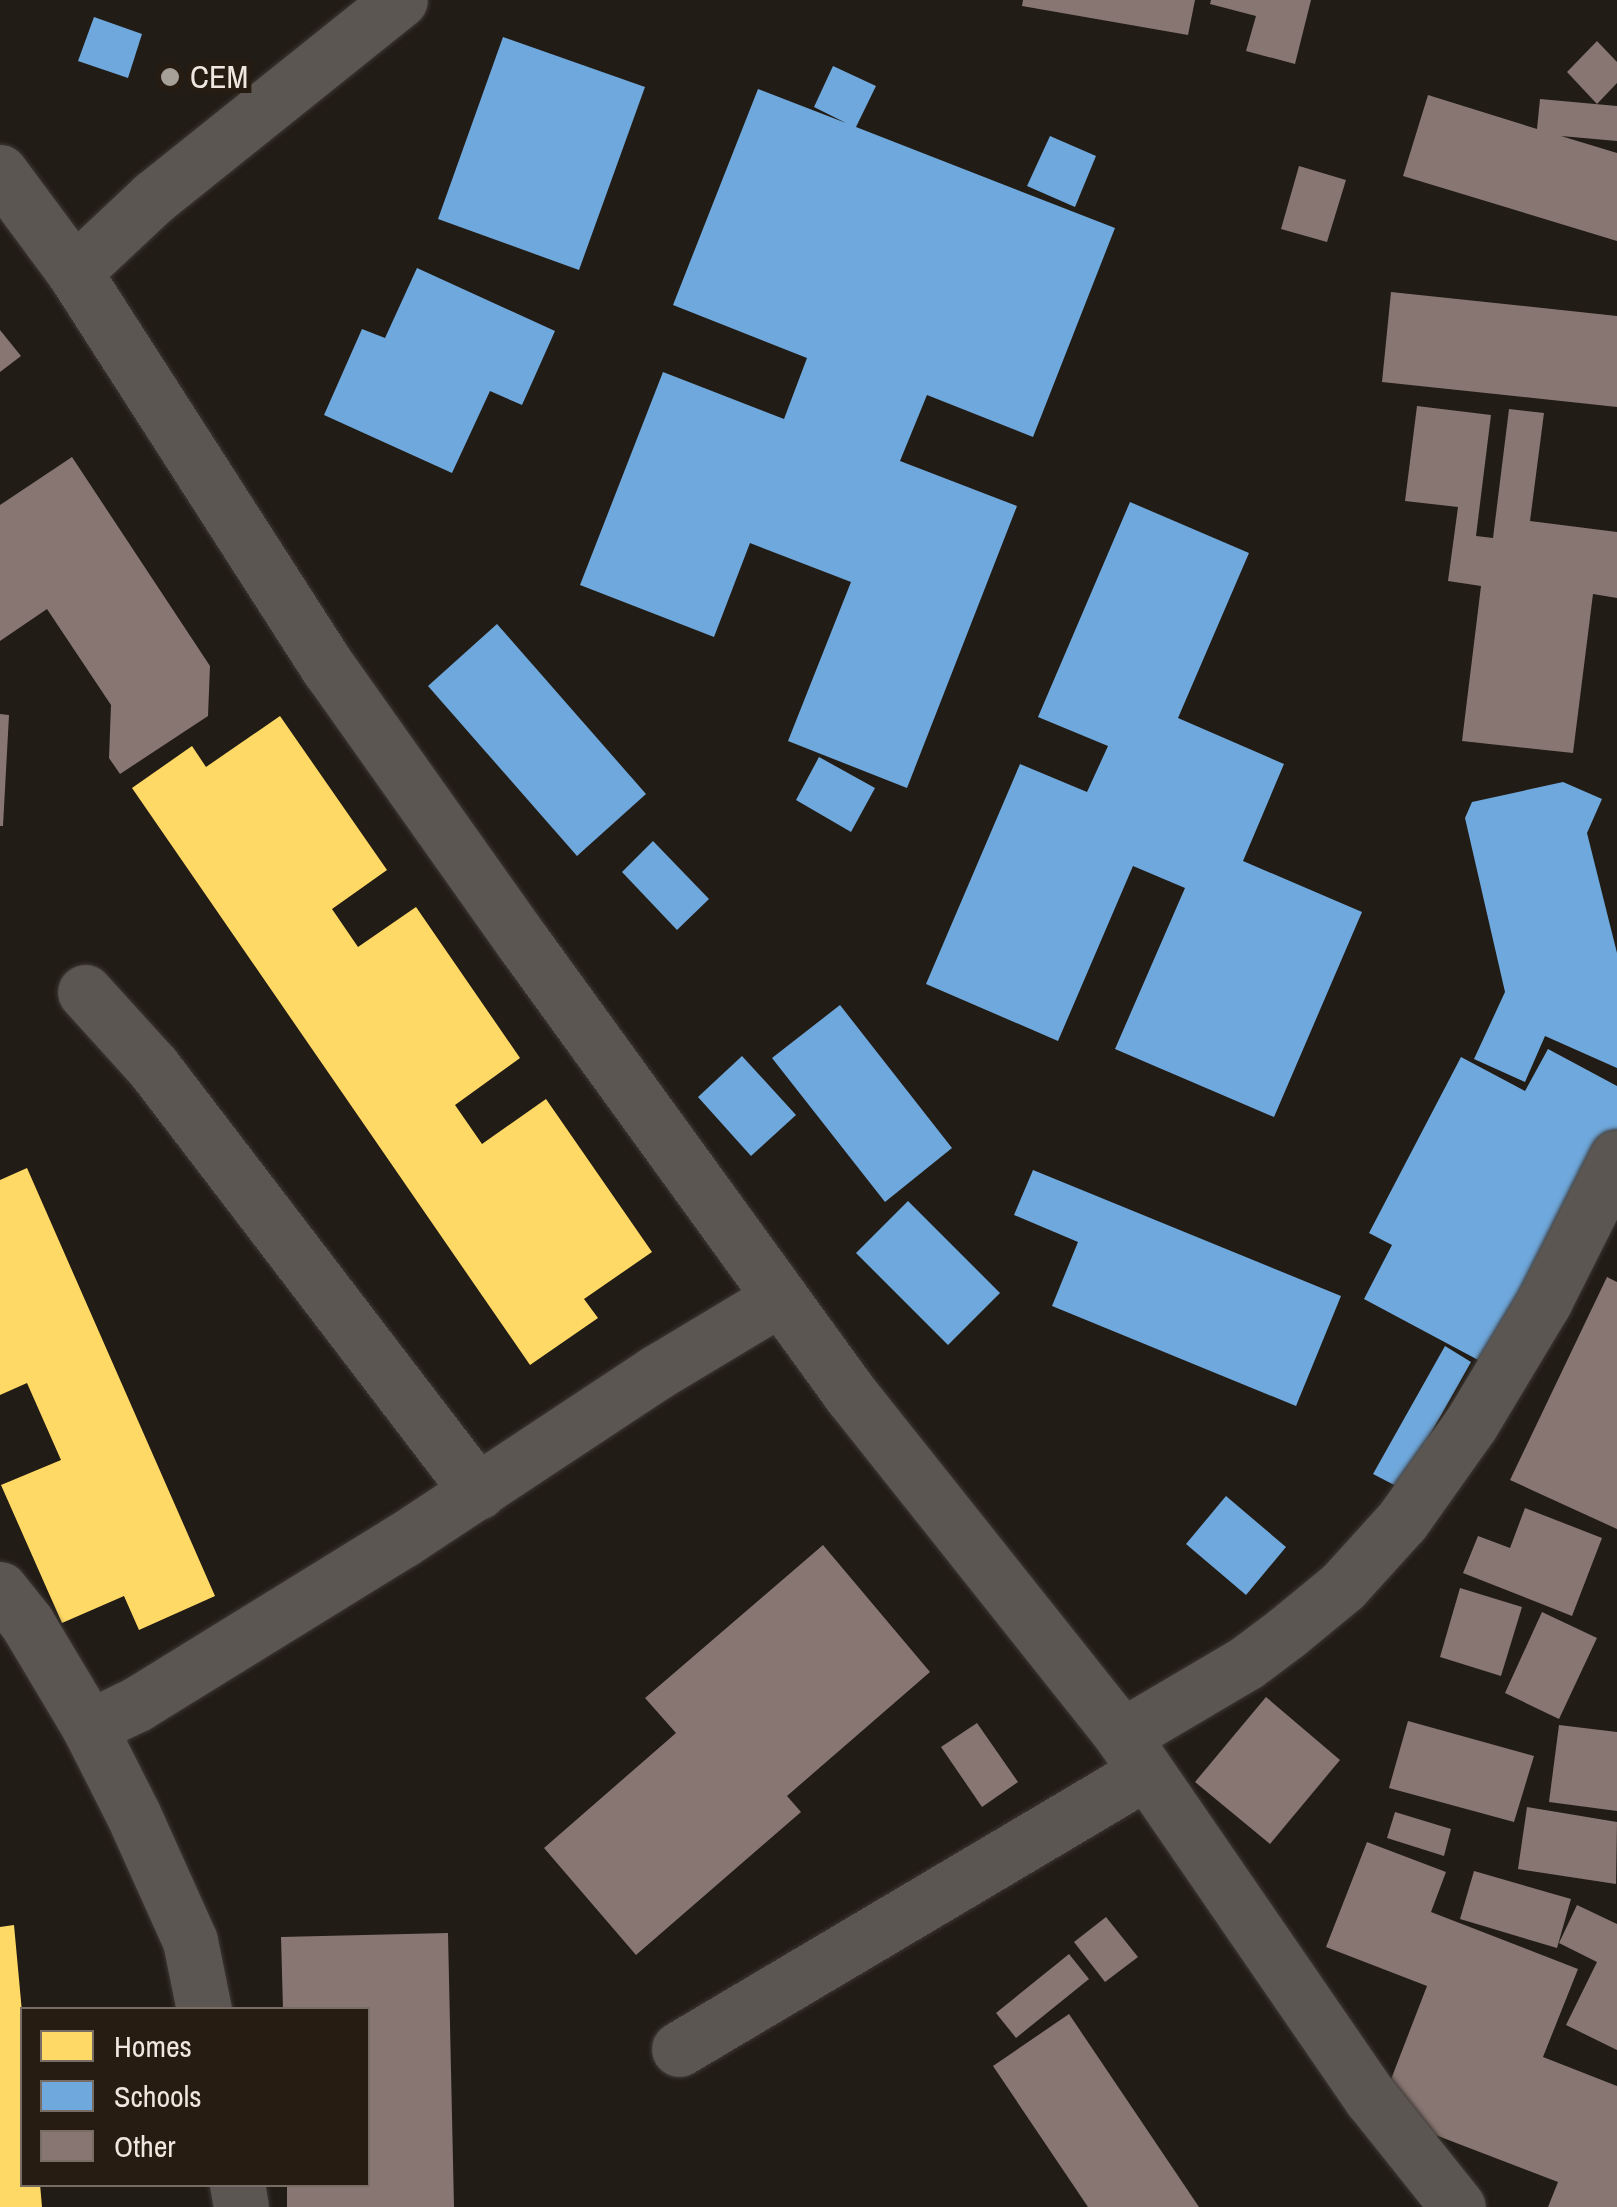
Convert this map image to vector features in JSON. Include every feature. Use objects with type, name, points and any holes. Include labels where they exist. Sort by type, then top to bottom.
[{"type":"street","points":[[74,272],[154,197],[400,0]]},
{"type":"street","points":[[0,172],[74,272],[330,670],[851,1395],[1134,1754],[1371,2098],[1458,2207]]},
{"type":"street","points":[[85,992],[153,1068],[478,1492]]},
{"type":"street","points":[[679,2049],[1134,1754],[1344,1586],[1402,1521],[1472,1422],[1544,1302],[1617,1157]]},
{"type":"street","points":[[89,1727],[137,1704],[478,1492],[657,1372],[780,1298]]},
{"type":"street","points":[[0,1588],[27,1623],[89,1727],[190,1941],[203,2007]]},
{"type":"building: Homes","points":[[280,716],[387,870],[332,909],[358,947],[416,907],[520,1058],[455,1105],[482,1144],[546,1099],[652,1252],[584,1299],[598,1318],[530,1365],[132,788],[192,746],[206,767]]},
{"type":"building: Homes","points":[[27,1168],[215,1596],[139,1630],[124,1596],[62,1623],[1,1485],[61,1460],[27,1383],[0,1395],[0,1180]]},
{"type":"building: Homes","points":[[14,1925],[22,2007],[20,2187],[40,2187],[42,2207],[0,2207],[0,1927]]},
{"type":"building: Schools","points":[[94,17],[142,34],[128,78],[78,61]]},
{"type":"building: Schools","points":[[503,37],[645,87],[579,270],[438,219]]},
{"type":"building: Schools","points":[[833,66],[876,86],[856,127],[1115,228],[1033,437],[927,395],[900,461],[1017,506],[907,788],[788,741],[851,582],[750,543],[714,637],[580,585],[663,372],[784,419],[807,358],[673,305],[758,89],[846,123],[814,107]]},
{"type":"building: Schools","points":[[1050,136],[1096,156],[1075,207],[1027,186]]},
{"type":"building: Schools","points":[[417,268],[555,331],[522,405],[490,391],[452,473],[324,415],[362,329],[385,338]]},
{"type":"building: Schools","points":[[1130,502],[1249,553],[1178,718],[1284,764],[1243,861],[1362,912],[1274,1117],[1115,1049],[1185,888],[1133,866],[1058,1041],[926,984],[1020,764],[1087,792],[1108,746],[1038,717]]},
{"type":"building: Schools","points":[[497,624],[646,794],[577,856],[428,686]]},
{"type":"building: Schools","points":[[819,757],[875,788],[851,832],[796,800]]},
{"type":"building: Schools","points":[[1563,782],[1602,799],[1587,833],[1617,953],[1617,1068],[1545,1036],[1525,1082],[1474,1059],[1505,992],[1465,818],[1472,802]]},
{"type":"building: Schools","points":[[653,841],[709,899],[677,930],[622,872]]},
{"type":"building: Schools","points":[[840,1005],[952,1148],[885,1202],[772,1058]]},
{"type":"building: Schools","points":[[1548,1049],[1617,1086],[1617,1137],[1495,1369],[1364,1299],[1392,1245],[1369,1233],[1461,1057],[1525,1091]]},
{"type":"building: Schools","points":[[742,1056],[796,1115],[751,1156],[698,1097]]},
{"type":"building: Schools","points":[[1033,1170],[1341,1296],[1296,1406],[1052,1306],[1078,1242],[1014,1215]]},
{"type":"building: Schools","points":[[908,1201],[1000,1293],[948,1345],[856,1253]]},
{"type":"building: Schools","points":[[1445,1346],[1471,1362],[1400,1488],[1373,1474]]},
{"type":"building: Schools","points":[[1226,1496],[1286,1547],[1246,1595],[1186,1544]]},
{"type":"building: Other","points":[[1023,0],[1195,0],[1188,35],[1022,6]]},
{"type":"building: Other","points":[[1211,0],[1311,0],[1295,64],[1246,51],[1256,16],[1210,4]]},
{"type":"building: Other","points":[[1597,41],[1617,62],[1617,83],[1597,104],[1567,72]]},
{"type":"building: Other","points":[[1428,95],[1537,129],[1540,99],[1617,106],[1617,141],[1561,136],[1617,153],[1617,241],[1403,176]]},
{"type":"building: Other","points":[[1299,166],[1346,180],[1327,242],[1281,229]]},
{"type":"building: Other","points":[[1391,292],[1617,316],[1617,407],[1382,382]]},
{"type":"building: Other","points":[[0,330],[21,356],[0,372]]},
{"type":"building: Other","points":[[1417,406],[1491,415],[1476,536],[1493,538],[1509,409],[1544,413],[1530,521],[1617,532],[1617,598],[1593,594],[1573,753],[1462,741],[1481,586],[1448,581],[1458,507],[1405,501]]},
{"type":"building: Other","points":[[72,457],[210,666],[208,716],[120,774],[109,758],[111,705],[47,609],[0,641],[0,505]]},
{"type":"building: Other","points":[[0,714],[9,715],[3,826],[0,826]]},
{"type":"building: Other","points":[[1607,1277],[1617,1282],[1617,1529],[1510,1480]]},
{"type":"building: Other","points":[[1525,1508],[1602,1538],[1572,1616],[1463,1573],[1478,1536],[1510,1548]]},
{"type":"building: Other","points":[[823,1545],[930,1672],[787,1796],[801,1812],[636,1955],[544,1848],[676,1733],[645,1698]]},
{"type":"building: Other","points":[[1460,1588],[1522,1607],[1501,1676],[1440,1657]]},
{"type":"building: Other","points":[[1542,1612],[1597,1638],[1559,1719],[1505,1693]]},
{"type":"building: Other","points":[[1266,1697],[1340,1760],[1270,1844],[1195,1782]]},
{"type":"building: Other","points":[[1408,1721],[1534,1756],[1514,1822],[1389,1788]]},
{"type":"building: Other","points":[[977,1723],[1018,1782],[982,1807],[941,1747]]},
{"type":"building: Other","points":[[1559,1725],[1617,1732],[1617,1811],[1549,1802]]},
{"type":"building: Other","points":[[1527,1807],[1617,1822],[1616,1884],[1518,1869]]},
{"type":"building: Other","points":[[1395,1812],[1451,1829],[1444,1856],[1387,1838]]},
{"type":"building: Other","points":[[1367,1842],[1446,1872],[1431,1912],[1578,1969],[1543,2057],[1617,2086],[1617,2207],[1548,2207],[1558,2182],[1378,2113],[1427,1986],[1326,1947]]},
{"type":"building: Other","points":[[1474,1871],[1571,1899],[1557,1948],[1460,1919]]},
{"type":"building: Other","points":[[1577,1905],[1617,1924],[1617,2050],[1566,2025],[1597,1962],[1559,1943]]},
{"type":"building: Other","points":[[1106,1917],[1138,1957],[1105,1982],[1074,1942]]},
{"type":"building: Other","points":[[448,1933],[454,2207],[287,2207],[287,2187],[370,2187],[370,2007],[283,2007],[281,1937]]},
{"type":"building: Other","points":[[1069,1954],[1089,1979],[1016,2038],[996,2013]]},
{"type":"building: Other","points":[[1069,2014],[1199,2207],[1088,2207],[993,2066]]},
{"type":"place","name":"CEM","points":[[170,77]]}]
